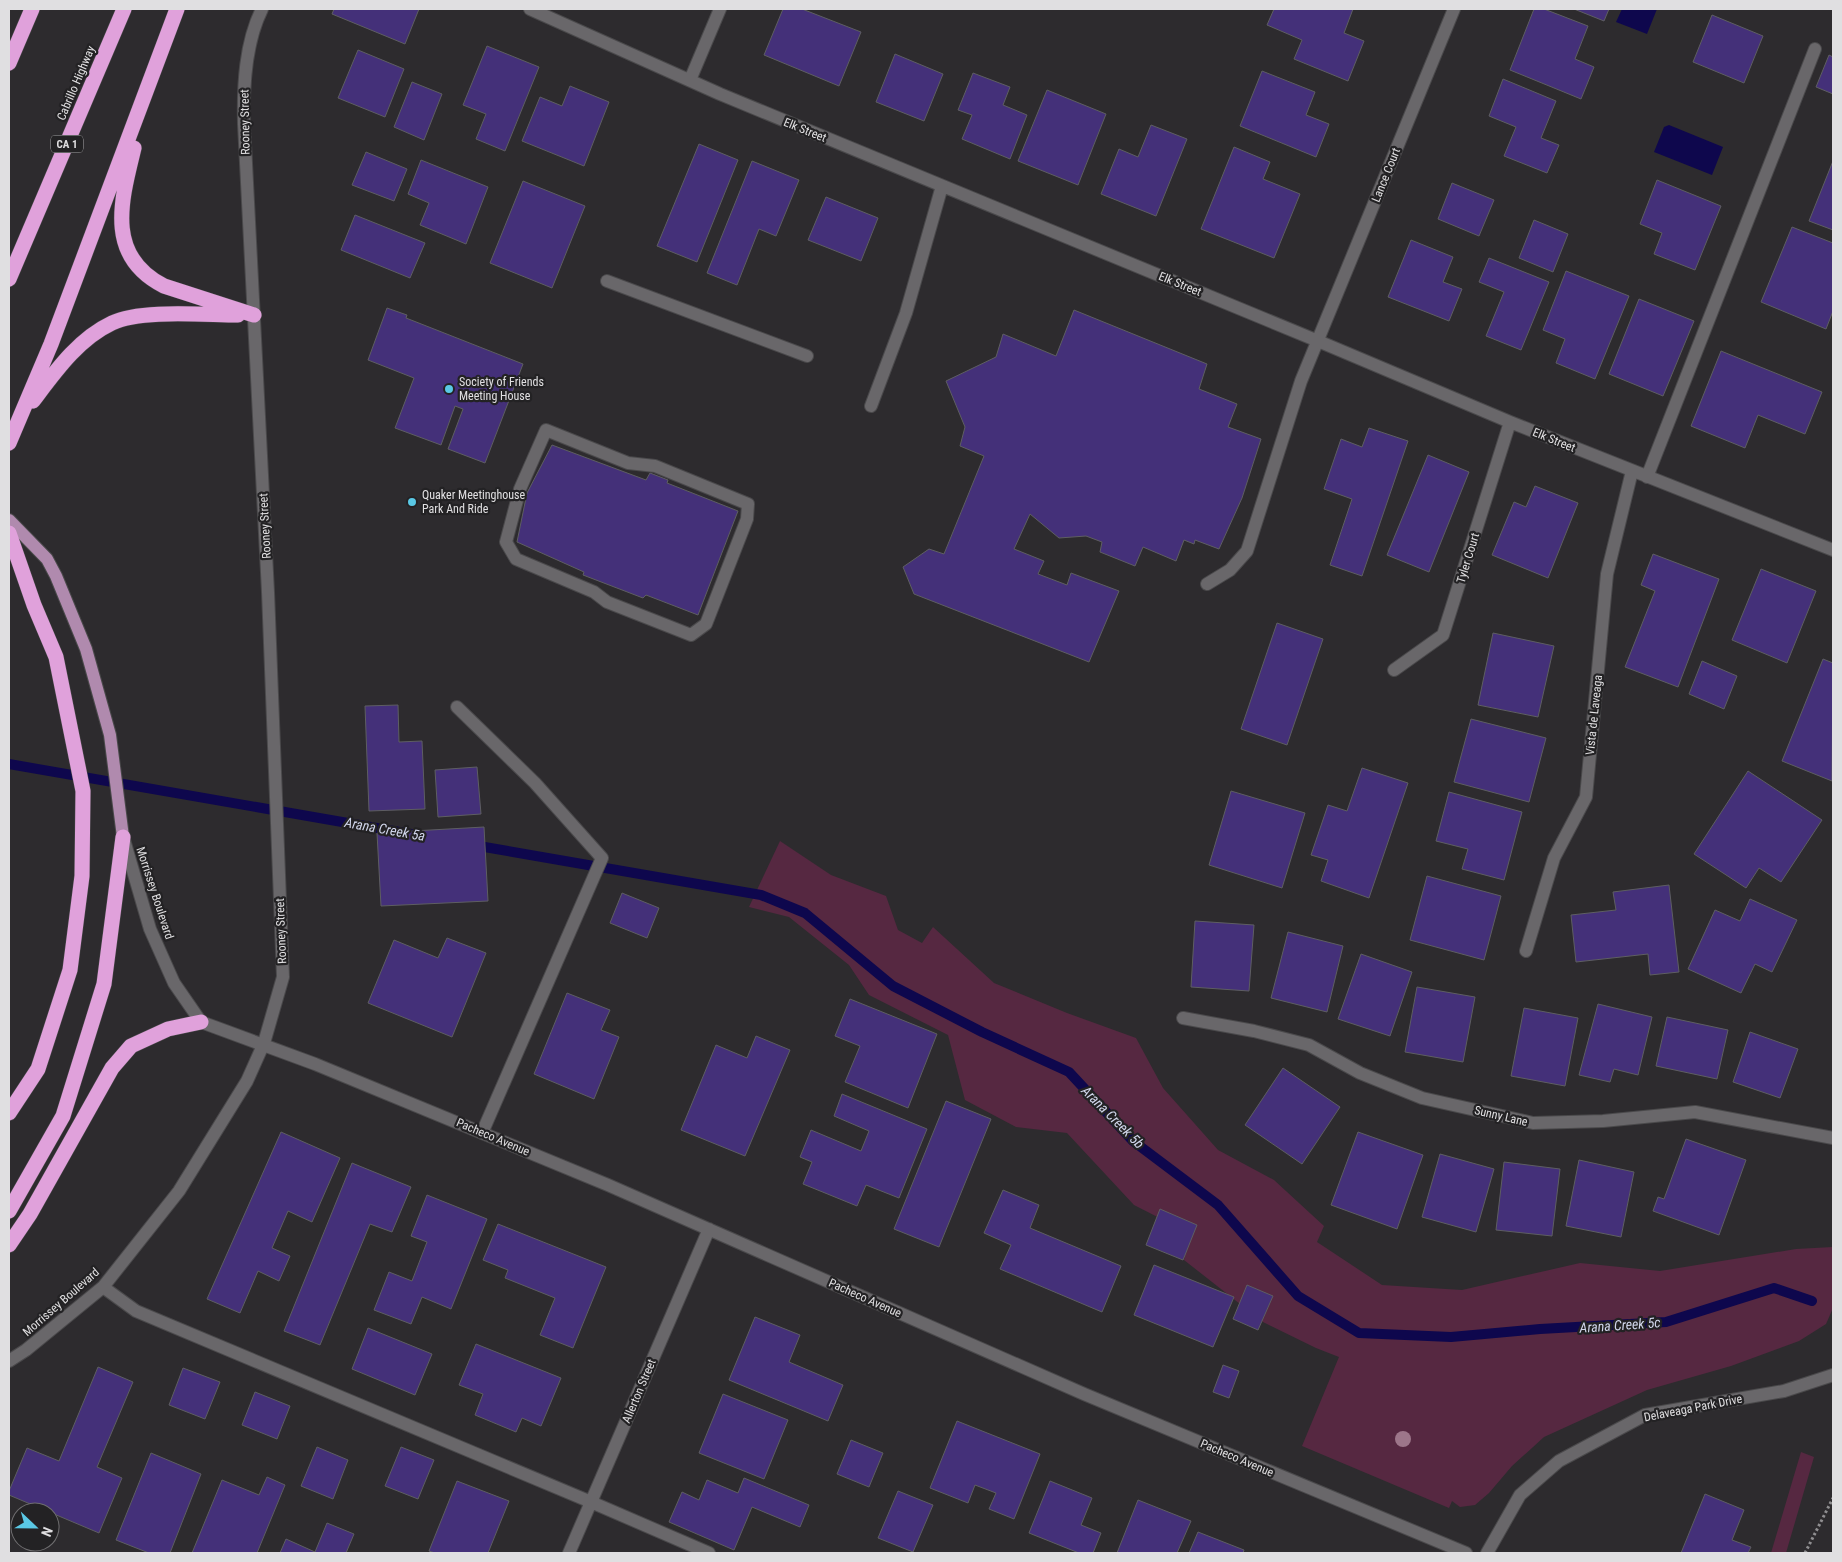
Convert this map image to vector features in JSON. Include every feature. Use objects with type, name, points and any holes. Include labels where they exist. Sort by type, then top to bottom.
[{"type":"highway","points":[[9,64],[32,9]]},
{"type":"highway","name":"Cabrillo Highway","points":[[9,279],[124,9]]},
{"type":"highway","points":[[9,443],[51,344],[177,9]]},
{"type":"highway","points":[[155,67],[124,191],[122,229],[125,245],[140,270],[164,286],[254,315]]},
{"type":"highway","points":[[18,422],[54,374],[76,349],[93,334],[113,322],[153,314],[254,315]]},
{"type":"highway","points":[[9,533],[34,605],[56,657],[83,792],[82,876],[70,970],[38,1069],[9,1113]]},
{"type":"highway","points":[[9,1211],[63,1116],[104,984],[123,837]]},
{"type":"highway","points":[[9,1245],[30,1214],[112,1068],[132,1046],[168,1029],[202,1022]]},
{"type":"main road","name":"Morrissey Boulevard","points":[[9,520],[47,559],[86,649],[110,735],[123,837]]},
{"type":"street","name":"Rooney Street","points":[[262,9],[255,22],[244,86],[243,105],[269,602],[283,977],[264,1043]]},
{"type":"street","name":"Elk Street","points":[[530,9],[720,94],[1510,422],[1833,550]]},
{"type":"street","points":[[690,80],[720,9]]},
{"type":"street","name":"Lance Court","points":[[1207,584],[1230,570],[1246,551],[1301,381],[1454,9]]},
{"type":"street","points":[[1647,477],[1815,49]]},
{"type":"street","points":[[872,406],[906,314],[942,186]]},
{"type":"street","points":[[607,281],[807,356]]},
{"type":"street","name":"Tyler Court","points":[[1394,670],[1443,635],[1510,422]]},
{"type":"street","points":[[546,430],[628,463],[655,466],[748,504],[748,519],[706,624],[691,635],[607,602],[594,592],[516,559],[506,542],[520,488],[546,430]]},
{"type":"street","name":"Vista de Laveaga","points":[[1526,951],[1554,858],[1586,796],[1607,574],[1632,471]]},
{"type":"street","points":[[458,707],[535,784],[602,858],[482,1132]]},
{"type":"street","name":"Morrissey Boulevard","points":[[123,837],[150,929],[174,983],[202,1022]]},
{"type":"street","name":"Sunny Lane","points":[[1183,1018],[1309,1045],[1360,1073],[1422,1098],[1533,1123],[1603,1120],[1695,1112],[1833,1138]]},
{"type":"street","points":[[202,1022],[264,1043]]},
{"type":"street","name":"Pacheco Avenue","points":[[264,1043],[608,1185],[1084,1394],[1466,1553]]},
{"type":"street","name":"Morrissey Boulevard","points":[[9,1361],[26,1350],[103,1287],[179,1191],[247,1081],[264,1043]]},
{"type":"street","name":"Allerton Street","points":[[569,1553],[709,1230]]},
{"type":"street","points":[[103,1287],[136,1311],[709,1553]]},
{"type":"street","name":"Delaveaga Park Drive","points":[[1487,1553],[1520,1495],[1559,1461],[1644,1415],[1784,1391],[1833,1374]]},
{"type":"path","points":[[1805,1553],[1833,1498]]},
{"type":"shaded area","points":[[1622,9],[1657,9],[1647,34],[1616,22]]},
{"type":"shaded area","points":[[1669,125],[1723,147],[1712,175],[1654,152],[1664,127]]},
{"type":"shaded area","points":[[780,841],[831,875],[886,896],[898,930],[922,943],[933,927],[994,983],[1067,1013],[1136,1038],[1163,1088],[1218,1150],[1274,1180],[1324,1226],[1317,1242],[1382,1285],[1462,1290],[1580,1263],[1660,1271],[1796,1249],[1833,1247],[1833,1308],[1826,1324],[1799,1341],[1731,1366],[1647,1390],[1544,1437],[1512,1466],[1489,1493],[1475,1505],[1460,1507],[1452,1501],[1449,1508],[1302,1446],[1339,1357],[1263,1322],[1184,1260],[1189,1233],[1134,1205],[1067,1133],[1016,1127],[965,1100],[948,1035],[869,995],[849,965],[789,917],[749,907]]},
{"type":"shaded area","points":[[1801,1452],[1814,1457],[1786,1553],[1771,1553]]},
{"type":"building","points":[[334,9],[419,9],[405,44],[332,14]]},
{"type":"building","points":[[783,9],[802,9],[861,32],[839,86],[764,55]]},
{"type":"building","points":[[1274,9],[1353,9],[1344,33],[1364,41],[1348,81],[1294,59],[1302,40],[1267,25]]},
{"type":"building","points":[[1534,9],[1544,9],[1588,26],[1575,59],[1594,67],[1581,99],[1510,70]]},
{"type":"building","points":[[1574,9],[1609,9],[1604,21]]},
{"type":"building","points":[[1712,15],[1763,36],[1744,83],[1693,62]]},
{"type":"building","points":[[487,46],[539,67],[505,151],[476,139],[486,114],[463,105]]},
{"type":"building","points":[[358,50],[404,69],[385,117],[338,98]]},
{"type":"building","points":[[895,54],[943,74],[924,121],[876,102]]},
{"type":"building","points":[[1829,55],[1833,57],[1833,94],[1816,87]]},
{"type":"building","points":[[1262,71],[1315,92],[1306,115],[1329,124],[1316,157],[1240,126]]},
{"type":"building","points":[[973,73],[1010,87],[1003,105],[1027,115],[1010,159],[962,139],[972,115],[958,110]]},
{"type":"building","points":[[1503,79],[1556,101],[1541,138],[1559,145],[1547,173],[1504,156],[1516,127],[1489,116]]},
{"type":"building","points":[[412,82],[442,94],[424,140],[394,127]]},
{"type":"building","points":[[570,86],[609,102],[584,166],[522,141],[540,97],[562,106]]},
{"type":"building","points":[[1047,90],[1106,114],[1078,185],[1018,161]]},
{"type":"building","points":[[1151,125],[1187,139],[1156,216],[1101,194],[1119,149],[1138,157]]},
{"type":"building","points":[[699,144],[738,160],[697,262],[657,246]]},
{"type":"building","points":[[1234,147],[1270,162],[1263,179],[1300,194],[1274,258],[1201,229]]},
{"type":"building","points":[[366,152],[407,169],[394,201],[352,185]]},
{"type":"building","points":[[421,160],[488,187],[466,244],[420,225],[429,203],[408,194]]},
{"type":"building","points":[[752,161],[799,180],[776,236],[759,229],[737,285],[707,273]]},
{"type":"building","points":[[1833,161],[1833,230],[1809,221]]},
{"type":"building","points":[[1657,180],[1721,206],[1695,270],[1654,254],[1662,233],[1640,224]]},
{"type":"building","points":[[523,181],[585,206],[552,288],[490,263]]},
{"type":"building","points":[[1452,183],[1494,200],[1479,236],[1438,219]]},
{"type":"building","points":[[826,197],[878,218],[861,261],[808,240]]},
{"type":"building","points":[[355,215],[425,243],[410,278],[341,250]]},
{"type":"building","points":[[1534,220],[1568,234],[1553,272],[1519,258]]},
{"type":"building","points":[[1792,227],[1833,243],[1833,311],[1826,329],[1761,302]]},
{"type":"building","points":[[1411,240],[1453,257],[1443,282],[1462,289],[1449,321],[1388,297]]},
{"type":"building","points":[[1489,258],[1549,282],[1521,350],[1486,336],[1504,292],[1479,282]]},
{"type":"building","points":[[1566,271],[1629,296],[1595,379],[1556,363],[1565,339],[1543,330]]},
{"type":"building","points":[[1639,299],[1694,321],[1663,396],[1609,374]]},
{"type":"building","points":[[387,308],[407,315],[406,318],[523,364],[485,463],[448,449],[463,409],[455,406],[441,445],[395,428],[414,378],[368,360]]},
{"type":"building","points":[[1074,310],[1207,364],[1199,389],[1237,404],[1228,427],[1261,439],[1242,498],[1219,549],[1195,540],[1194,544],[1184,540],[1176,561],[1143,547],[1135,566],[1100,552],[1102,542],[1086,536],[1059,538],[1030,514],[1014,549],[1044,561],[1038,574],[1067,585],[1071,573],[1119,591],[1089,662],[914,594],[903,567],[929,549],[944,554],[984,456],[960,446],[965,427],[946,381],[996,357],[1003,334],[1056,356]]},
{"type":"building","points":[[1721,351],[1822,392],[1805,434],[1758,415],[1745,448],[1691,426]]},
{"type":"building","points":[[1369,428],[1408,441],[1362,576],[1330,565],[1352,499],[1324,489],[1341,439],[1362,447]]},
{"type":"building","points":[[552,445],[646,480],[650,473],[668,480],[667,483],[738,511],[698,615],[646,595],[643,598],[583,575],[584,572],[517,542],[527,493]]},
{"type":"building","points":[[1428,455],[1469,472],[1429,572],[1387,555]]},
{"type":"building","points":[[1535,486],[1578,503],[1548,578],[1492,555],[1514,502],[1526,507]]},
{"type":"building","points":[[1653,554],[1719,579],[1678,687],[1625,667],[1655,591],[1641,585]]},
{"type":"building","points":[[1761,569],[1816,591],[1787,663],[1732,640]]},
{"type":"building","points":[[1277,623],[1323,639],[1287,745],[1241,729]]},
{"type":"building","points":[[1493,633],[1554,646],[1538,717],[1478,705]]},
{"type":"building","points":[[1823,659],[1833,663],[1832,781],[1782,761]]},
{"type":"building","points":[[1702,661],[1737,676],[1724,709],[1689,694]]},
{"type":"building","points":[[398,705],[399,742],[422,741],[425,809],[369,811],[365,706]]},
{"type":"building","points":[[1471,719],[1546,738],[1529,802],[1454,782]]},
{"type":"building","points":[[477,767],[481,814],[438,817],[435,770]]},
{"type":"building","points":[[1362,768],[1408,783],[1369,898],[1321,881],[1328,860],[1311,855],[1328,805],[1347,811]]},
{"type":"building","points":[[1748,771],[1822,820],[1781,882],[1759,868],[1746,888],[1694,854]]},
{"type":"building","points":[[1231,791],[1305,813],[1282,888],[1209,865]]},
{"type":"building","points":[[1449,792],[1522,812],[1504,880],[1462,869],[1468,849],[1436,841]]},
{"type":"building","points":[[484,827],[488,901],[381,906],[377,833]]},
{"type":"building","points":[[1427,876],[1501,896],[1484,960],[1410,940]]},
{"type":"building","points":[[1669,885],[1679,972],[1650,975],[1648,954],[1576,962],[1571,915],[1616,910],[1613,892]]},
{"type":"building","points":[[622,893],[659,908],[647,938],[610,923]]},
{"type":"building","points":[[1750,899],[1797,920],[1772,972],[1755,964],[1741,993],[1688,969],[1715,910],[1740,921]]},
{"type":"building","points":[[1195,921],[1254,925],[1249,991],[1191,987]]},
{"type":"building","points":[[1288,932],[1343,946],[1327,1012],[1271,998]]},
{"type":"building","points":[[447,938],[486,953],[452,1037],[368,1003],[394,940],[438,958]]},
{"type":"building","points":[[1361,954],[1412,972],[1390,1036],[1338,1019]]},
{"type":"building","points":[[1417,987],[1475,997],[1463,1062],[1405,1052]]},
{"type":"building","points":[[567,993],[610,1010],[601,1030],[619,1037],[594,1099],[534,1074]]},
{"type":"building","points":[[850,999],[937,1034],[908,1108],[845,1082],[860,1046],[835,1036]]},
{"type":"building","points":[[1598,1004],[1652,1017],[1638,1075],[1614,1069],[1610,1082],[1579,1075]]},
{"type":"building","points":[[1524,1008],[1578,1018],[1565,1086],[1511,1076]]},
{"type":"building","points":[[1667,1017],[1728,1030],[1717,1079],[1656,1066]]},
{"type":"building","points":[[1750,1032],[1798,1049],[1780,1098],[1733,1082]]},
{"type":"building","points":[[756,1036],[790,1050],[745,1156],[681,1130],[716,1045],[747,1058]]},
{"type":"building","points":[[1283,1068],[1340,1107],[1302,1164],[1245,1125]]},
{"type":"building","points":[[842,1094],[927,1129],[899,1198],[866,1185],[857,1206],[803,1184],[812,1162],[800,1157],[811,1130],[861,1151],[869,1131],[834,1116]]},
{"type":"building","points":[[946,1101],[991,1119],[939,1247],[894,1229]]},
{"type":"building","points":[[281,1132],[340,1158],[312,1222],[288,1211],[272,1248],[290,1256],[279,1281],[258,1271],[240,1313],[207,1299]]},
{"type":"building","points":[[1358,1132],[1423,1155],[1397,1229],[1331,1205]]},
{"type":"building","points":[[1686,1139],[1746,1160],[1719,1235],[1653,1211],[1658,1197],[1664,1199]]},
{"type":"building","points":[[1440,1154],[1494,1169],[1476,1232],[1422,1217]]},
{"type":"building","points":[[1579,1160],[1634,1172],[1621,1237],[1566,1226]]},
{"type":"building","points":[[1504,1162],[1560,1169],[1552,1236],[1496,1230]]},
{"type":"building","points":[[352,1163],[411,1187],[392,1232],[370,1224],[320,1345],[284,1331]]},
{"type":"building","points":[[1003,1190],[1039,1205],[1030,1228],[1121,1266],[1102,1312],[1000,1269],[1011,1245],[984,1233]]},
{"type":"building","points":[[427,1195],[487,1219],[451,1309],[422,1297],[411,1324],[374,1310],[389,1272],[412,1281],[427,1242],[411,1236]]},
{"type":"building","points":[[1160,1209],[1197,1225],[1183,1260],[1146,1245]]},
{"type":"building","points":[[498,1224],[606,1267],[573,1348],[540,1335],[555,1298],[505,1278],[508,1270],[483,1260]]},
{"type":"building","points":[[1154,1265],[1234,1297],[1213,1347],[1134,1315]]},
{"type":"building","points":[[1247,1285],[1273,1296],[1258,1330],[1233,1319]]},
{"type":"building","points":[[755,1317],[800,1335],[789,1362],[843,1385],[828,1421],[729,1380]]},
{"type":"building","points":[[368,1328],[432,1354],[415,1395],[352,1369]]},
{"type":"building","points":[[476,1344],[561,1378],[541,1426],[522,1418],[516,1432],[475,1415],[483,1394],[459,1385]]},
{"type":"building","points":[[1223,1365],[1239,1371],[1229,1398],[1213,1392]]},
{"type":"building","points":[[98,1367],[133,1382],[97,1467],[122,1478],[99,1533],[60,1517],[60,1502],[26,1502],[9,1495],[27,1448],[59,1461]]},
{"type":"building","points":[[183,1368],[220,1382],[205,1419],[169,1405]]},
{"type":"building","points":[[255,1392],[290,1406],[277,1439],[242,1425]]},
{"type":"building","points":[[723,1394],[788,1420],[764,1479],[699,1453]]},
{"type":"building","points":[[957,1421],[1040,1454],[1014,1519],[989,1509],[996,1493],[975,1485],[968,1503],[930,1488]]},
{"type":"building","points":[[851,1440],[883,1453],[869,1487],[837,1474]]},
{"type":"building","points":[[317,1447],[348,1460],[333,1499],[301,1486]]},
{"type":"building","points":[[401,1447],[434,1460],[418,1499],[385,1486]]},
{"type":"building","points":[[151,1453],[201,1474],[170,1553],[149,1553],[116,1540]]},
{"type":"building","points":[[267,1477],[285,1485],[257,1553],[192,1553],[222,1480],[259,1495]]},
{"type":"building","points":[[744,1478],[809,1505],[800,1527],[752,1507],[734,1550],[669,1522],[682,1492],[699,1500],[707,1480],[738,1493]]},
{"type":"building","points":[[457,1481],[509,1501],[488,1553],[435,1553],[429,1551]]},
{"type":"building","points":[[1050,1481],[1092,1498],[1081,1525],[1101,1533],[1093,1553],[1079,1553],[1029,1533]]},
{"type":"building","points":[[898,1491],[933,1505],[913,1552],[878,1538]]},
{"type":"building","points":[[1705,1494],[1744,1510],[1732,1540],[1751,1547],[1748,1553],[1681,1553]]},
{"type":"building","points":[[1138,1500],[1191,1521],[1177,1553],[1117,1553]]},
{"type":"building","points":[[327,1523],[354,1534],[346,1553],[280,1553],[286,1539],[315,1552]]},
{"type":"building","points":[[1198,1532],[1244,1550],[1243,1553],[1189,1553]]},
{"type":"waterway","name":"Arana Creek 5a","points":[[9,764],[411,834]]},
{"type":"waterway","name":"Arana Creek 5b","points":[[473,845],[761,895],[805,913],[893,986],[982,1032],[1069,1072],[1133,1141],[1218,1205],[1298,1296],[1359,1333],[1451,1337],[1540,1329],[1666,1322],[1774,1288],[1812,1301]]},
{"type":"place","name":"Society of Friends Meeting House","points":[[449,389]]},
{"type":"place","name":"Quaker Meetinghouse Park And Ride","points":[[412,502]]},
{"type":"water label","name":"Arana Creek 5c","points":[[1620,1325]]}]
